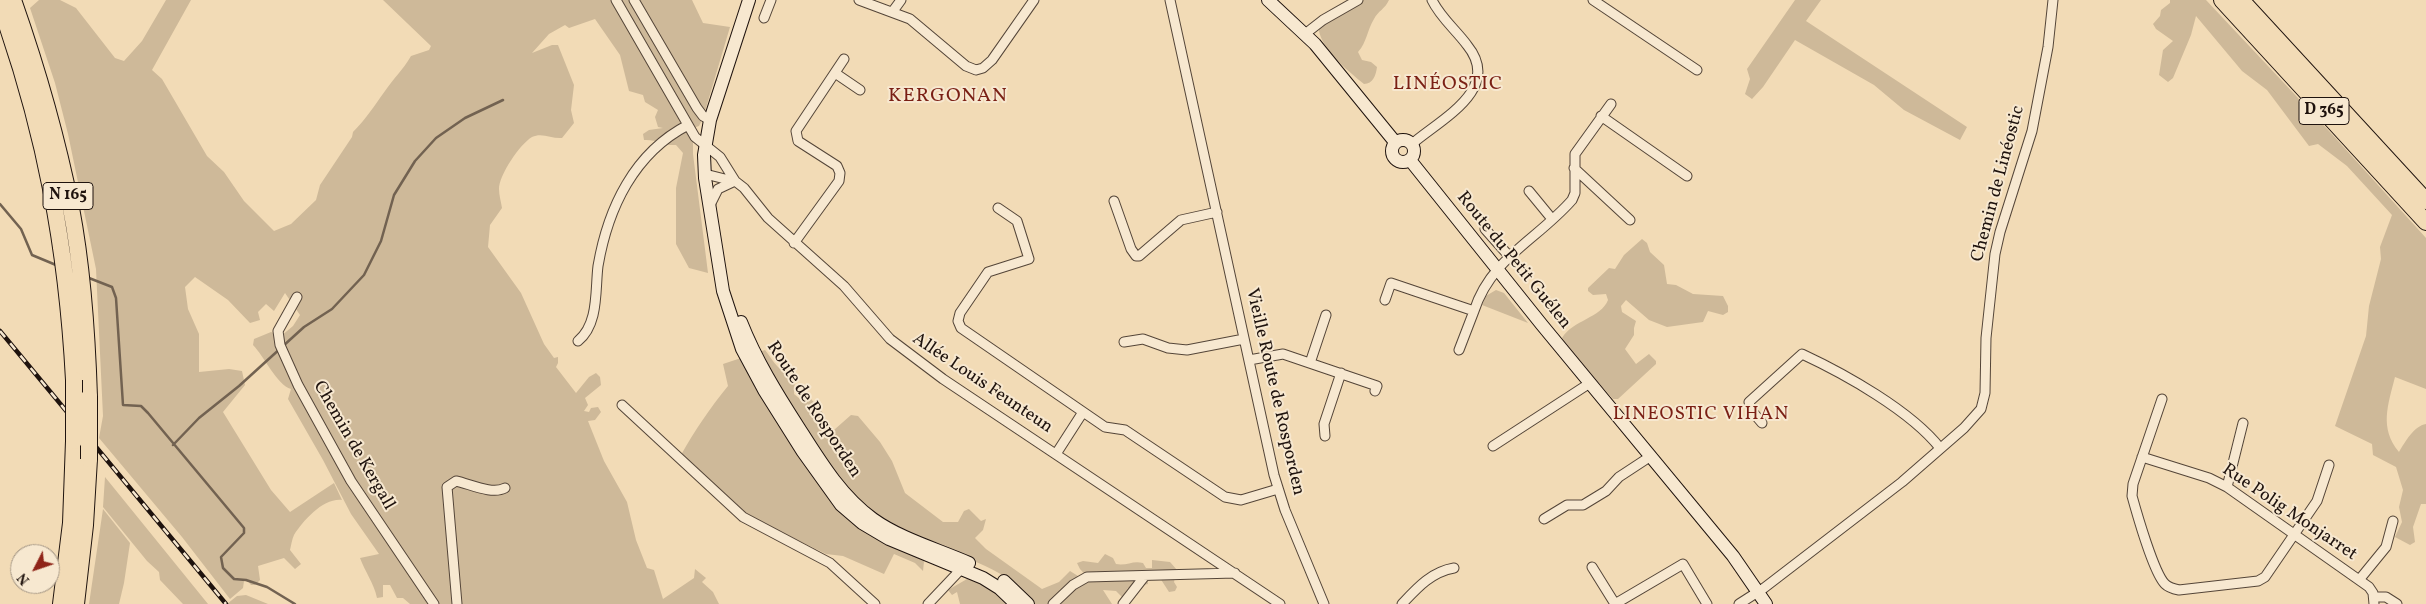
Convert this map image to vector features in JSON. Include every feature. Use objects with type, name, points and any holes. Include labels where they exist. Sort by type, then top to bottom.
[{"type":"highway","name":"N 165","points":[[13,0],[32,54],[58,150],[71,209],[83,299],[89,397],[89,459],[85,525],[76,604]]},
{"type":"highway","name":"D 365","points":[[2222,0],[2426,222]]},
{"type":"highway","name":"D 365","points":[[2241,0],[2426,201]]},
{"type":"highway","name":"N 165","points":[[0,5],[31,101],[52,189],[67,280],[74,380],[74,441],[71,522],[61,604]]},
{"type":"street","name":"Allée Louis Feunteun","points":[[616,0],[695,137],[724,161],[735,181],[794,243],[844,286],[897,345],[943,379],[1280,604]]},
{"type":"street","points":[[634,0],[697,108],[703,116],[710,120]]},
{"type":"street","name":"Route de Rosporden","points":[[749,0],[710,120],[705,146],[704,174],[719,272],[728,312],[742,349],[786,426],[829,489],[851,514],[875,532],[1002,580],[1028,604]]},
{"type":"street","points":[[764,18],[770,0]]},
{"type":"street","points":[[859,0],[910,18],[966,66],[976,70],[983,68],[992,60],[1034,0]]},
{"type":"street","points":[[894,11],[901,0]]},
{"type":"street","name":"Vieille Route de Rosporden","points":[[1170,0],[1278,489],[1324,604]]},
{"type":"street","points":[[1268,0],[1305,34],[1365,102],[1395,142]]},
{"type":"street","points":[[1305,34],[1323,20],[1358,0]]},
{"type":"street","points":[[1412,144],[1469,97],[1478,81],[1478,68],[1474,55],[1432,0]]},
{"type":"street","points":[[1593,0],[1697,70]]},
{"type":"street","name":"Chemin de Linéostic","points":[[1739,604],[1759,592],[1872,506],[1974,418],[1984,399],[1986,338],[1995,254],[2000,232],[2032,131],[2048,47],[2053,0]]},
{"type":"street","points":[[794,243],[840,177],[837,166],[798,141],[795,133],[844,59]]},
{"type":"street","points":[[835,73],[860,90]]},
{"type":"street","points":[[1459,350],[1482,290],[1497,269],[1573,197],[1575,154],[1611,104]]},
{"type":"street","points":[[1601,116],[1687,176]]},
{"type":"street","points":[[578,341],[590,326],[602,247],[610,220],[625,188],[644,156],[663,140],[688,125]]},
{"type":"street","points":[[1404,139],[1412,144],[1414,152],[1410,160],[1401,162],[1394,158],[1391,149],[1395,142],[1404,139]]},
{"type":"street","name":"Route du Petit Guélen","points":[[1410,160],[1733,556],[1766,604]]},
{"type":"street","points":[[1574,168],[1630,220]]},
{"type":"street","points":[[704,174],[735,181]]},
{"type":"street","points":[[709,207],[718,189],[735,181]]},
{"type":"street","points":[[1529,191],[1552,218]]},
{"type":"street","points":[[1114,200],[1131,249],[1136,256],[1139,256],[1181,220],[1217,212]]},
{"type":"street","points":[[998,208],[1017,221],[1029,259],[988,272],[960,313],[958,323],[965,332],[1105,427],[1125,430],[1230,499],[1241,500],[1278,489]]},
{"type":"street","points":[[1485,228],[1509,256]]},
{"type":"street","points":[[1385,300],[1391,283],[1474,311]]},
{"type":"street","name":"Chemin de Kergall","points":[[297,297],[278,331],[285,358],[351,481],[434,604]]},
{"type":"street","points":[[1310,363],[1326,315]]},
{"type":"street","points":[[1124,342],[1144,339],[1168,348],[1187,350],[1244,339]]},
{"type":"street","points":[[1249,360],[1278,353],[1377,385]]},
{"type":"street","points":[[1762,423],[1751,410],[1749,402],[1802,354],[1854,383],[1921,427],[1940,448]]},
{"type":"street","points":[[1325,436],[1324,424],[1341,373]]},
{"type":"street","points":[[1493,446],[1590,382]]},
{"type":"street","points":[[2162,399],[2133,484],[2132,496],[2158,573],[2166,585],[2173,589],[2179,590],[2261,580],[2268,573],[2318,501],[2329,465]]},
{"type":"street","points":[[622,405],[743,517],[830,563],[875,604]]},
{"type":"street","points":[[1056,454],[1083,412]]},
{"type":"street","points":[[2227,487],[2243,422]]},
{"type":"street","points":[[1544,519],[1567,505],[1583,505],[1606,491],[1619,477],[1651,456]]},
{"type":"street","name":"Rue Polig Monjarret","points":[[2142,457],[2209,478],[2227,487],[2369,587],[2374,600]]},
{"type":"street","points":[[457,604],[447,487],[456,481],[492,490],[500,491],[505,488]]},
{"type":"street","name":"Rue Polig Monjarret","points":[[2359,580],[2386,546],[2393,521]]},
{"type":"street","points":[[1592,567],[1615,604],[1683,564],[1707,604]]},
{"type":"street","points":[[928,604],[964,566]]},
{"type":"street","name":"Route de Rosporden","points":[[964,566],[999,588],[1016,604]]},
{"type":"street","points":[[1402,604],[1413,591],[1432,576],[1454,568]]},
{"type":"street","points":[[1053,604],[1073,585],[1087,578],[1236,574]]},
{"type":"street","points":[[1123,604],[1144,577]]},
{"type":"street","points":[[2374,600],[2386,597],[2397,604]]},
{"type":"shaded area","points":[[39,0],[60,0],[76,8],[115,58],[124,61],[142,41],[166,0],[191,0],[152,70],[162,79],[207,156],[224,172],[244,201],[274,231],[291,224],[316,200],[320,185],[352,137],[353,132],[411,56],[429,50],[431,46],[383,0],[692,0],[703,23],[730,27],[703,118],[699,126],[693,128],[693,154],[708,273],[689,268],[676,244],[676,188],[683,153],[676,145],[644,140],[643,134],[649,130],[663,128],[658,127],[655,117],[658,110],[645,102],[643,95],[629,91],[620,55],[595,19],[569,28],[565,25],[549,34],[532,53],[552,45],[558,45],[574,85],[571,110],[574,123],[562,138],[540,135],[532,137],[511,160],[500,183],[499,191],[502,208],[490,225],[488,247],[521,293],[544,344],[554,358],[558,357],[556,367],[576,393],[589,377],[596,373],[600,377],[601,385],[585,398],[588,405],[584,411],[589,412],[591,408],[598,407],[601,412],[595,420],[588,421],[604,461],[627,502],[636,540],[647,568],[654,570],[663,599],[694,578],[695,569],[706,578],[702,582],[713,592],[719,604],[410,604],[403,598],[397,598],[390,585],[383,585],[383,597],[377,598],[374,587],[360,558],[379,554],[351,514],[288,399],[291,389],[281,382],[253,345],[254,339],[271,332],[281,336],[293,326],[300,315],[285,293],[274,311],[266,304],[258,312],[260,320],[250,323],[228,300],[195,277],[185,287],[188,309],[199,334],[199,372],[229,369],[242,371],[245,385],[223,412],[271,490],[290,512],[334,483],[342,500],[335,500],[321,506],[303,523],[294,535],[290,550],[301,564],[295,569],[284,558],[258,566],[260,580],[255,585],[251,585],[247,580],[244,581],[243,588],[230,599],[182,537],[99,438],[103,416],[96,269],[68,134],[55,83],[30,8]]},
{"type":"shaded area","points":[[1362,0],[1389,0],[1376,16],[1358,52],[1362,60],[1371,62],[1377,67],[1375,76],[1367,84],[1364,84],[1335,58],[1323,42],[1318,25]]},
{"type":"shaded area","points":[[1795,0],[1821,0],[1806,21],[1967,127],[1960,140],[1904,110],[1874,85],[1795,40],[1763,87],[1752,99],[1745,94],[1750,79],[1747,69]]},
{"type":"shaded area","points":[[2170,0],[2206,0],[2426,238],[2426,389],[2395,377],[2387,416],[2389,434],[2399,452],[2414,431],[2426,424],[2426,504],[2421,504],[2413,527],[2415,542],[2410,545],[2395,537],[2402,522],[2399,507],[2403,490],[2396,467],[2373,455],[2372,444],[2335,426],[2366,336],[2369,306],[2381,259],[2380,247],[2392,215],[2347,166],[2318,144],[2309,146],[2267,90],[2242,71],[2196,16],[2191,35],[2173,78],[2168,82],[2159,75],[2163,50],[2173,41],[2156,29],[2153,24],[2160,16],[2161,10],[2170,3]]},
{"type":"shaded area","points":[[1642,239],[1647,243],[1650,252],[1664,265],[1667,284],[1676,285],[1693,294],[1723,296],[1728,306],[1728,312],[1723,315],[1708,311],[1703,322],[1667,327],[1649,320],[1626,300],[1621,306],[1622,312],[1636,321],[1634,335],[1625,349],[1636,364],[1649,354],[1656,361],[1656,364],[1618,399],[1613,399],[1569,349],[1562,338],[1573,327],[1604,306],[1608,300],[1606,294],[1593,295],[1588,291],[1588,288],[1609,268],[1615,269],[1624,255]]},
{"type":"shaded area","points":[[1496,290],[1504,293],[1528,323],[1482,305],[1484,297]]},
{"type":"shaded area","points":[[765,350],[778,367],[795,379],[794,394],[800,399],[811,399],[823,413],[823,431],[826,437],[851,415],[858,416],[880,442],[892,461],[905,493],[943,522],[958,522],[964,511],[969,509],[981,521],[986,519],[983,530],[975,538],[986,549],[1042,589],[1059,582],[1070,571],[1078,576],[1080,584],[1091,581],[1077,563],[1083,561],[1098,563],[1105,554],[1113,558],[1116,564],[1139,562],[1143,563],[1146,568],[1152,568],[1152,560],[1170,562],[1177,570],[1174,582],[1177,587],[1175,591],[1169,592],[1160,578],[1148,577],[1148,584],[1128,588],[1122,597],[1116,591],[1103,590],[1112,604],[1034,604],[1024,592],[999,573],[926,543],[923,571],[915,563],[894,554],[884,574],[843,556],[826,554],[747,515],[681,455],[703,419],[728,386],[723,364]]},
{"type":"shaded area","points":[[105,477],[208,604],[183,604],[160,580],[159,572],[147,561],[103,507]]},
{"type":"shaded area","points":[[103,509],[130,543],[119,604],[89,604]]},
{"type":"shaded area","points":[[967,579],[979,581],[991,587],[1010,604],[960,604],[957,592],[952,595],[948,590]]},
{"type":"shaded area","points":[[246,595],[268,604],[227,604],[237,596]]},
{"type":"waterway","points":[[173,445],[199,418],[239,386],[304,327],[332,309],[364,275],[381,241],[394,195],[415,161],[436,138],[465,118],[503,100]]},
{"type":"waterway","points":[[0,204],[21,229],[32,255],[56,265]]},
{"type":"waterway","points":[[89,278],[112,287],[116,298],[123,405],[141,406],[148,413],[244,528],[244,533],[221,557],[223,568],[234,579],[246,580],[267,587],[295,604]]},
{"type":"railway","points":[[0,331],[226,604]]},
{"type":"district","name":"LINÉOSTIC","points":[[1448,85]]},
{"type":"district","name":"KERGONAN","points":[[948,97]]},
{"type":"district","name":"LINEOSTIC VIHAN","points":[[1701,416]]}]
